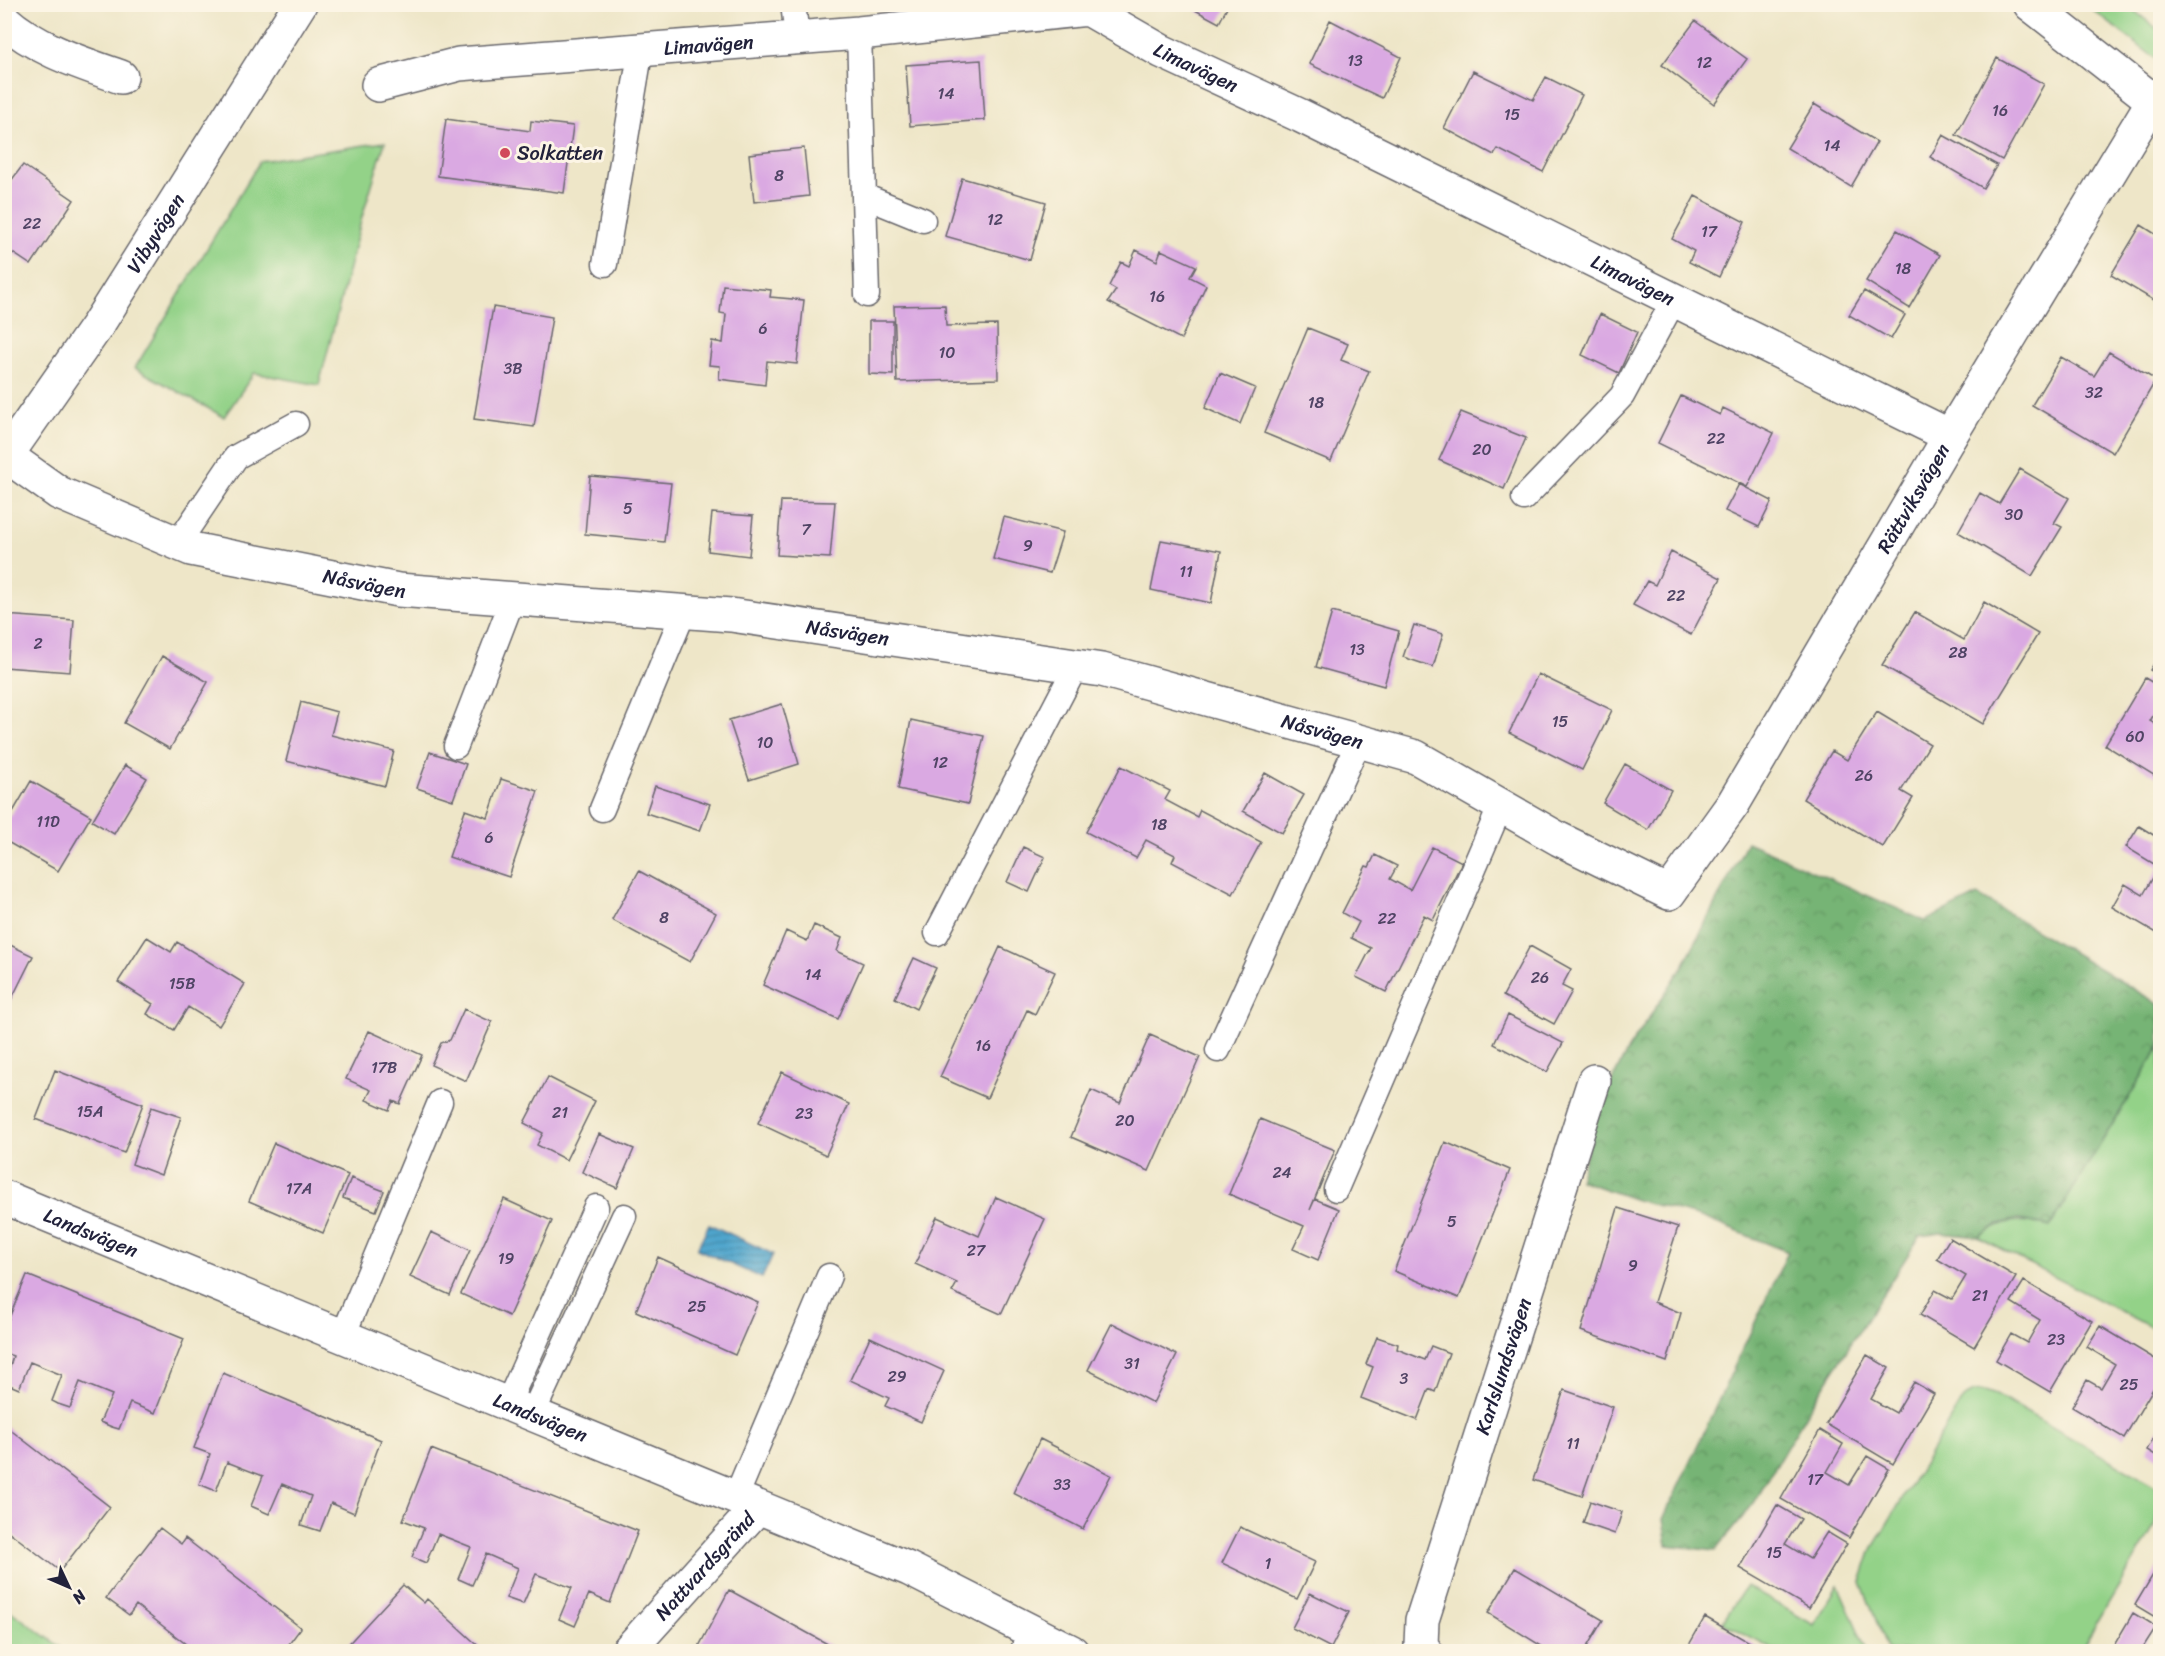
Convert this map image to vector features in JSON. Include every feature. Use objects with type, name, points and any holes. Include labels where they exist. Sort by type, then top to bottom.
[{"type":"street","name":"Vibyvägen","points":[[6,458],[97,326],[300,4]]},
{"type":"street","name":"Rättviksvägen","points":[[1669,893],[1733,804],[1950,436],[2157,104],[2030,4]]},
{"type":"street","name":"Limavägen","points":[[378,85],[459,64],[641,48],[858,33],[1089,7],[1161,51],[1950,436]]},
{"type":"street","points":[[4,20],[17,32],[74,61],[121,77]]},
{"type":"street","name":"Nåsvägen","points":[[6,458],[59,493],[191,549],[398,590],[731,615],[1102,670],[1416,757],[1559,839],[1669,893]]},
{"type":"street","name":"Karlslundsvägen","points":[[1426,1652],[1421,1645],[1422,1620],[1594,1081]]},
{"type":"street","name":"Landsvägen","points":[[4,1197],[909,1569],[1028,1640],[1072,1652]]},
{"type":"street","name":"Nattvardsgränd","points":[[627,1652],[746,1503]]},
{"type":"lane","points":[[793,4],[797,36]]},
{"type":"lane","points":[[858,33],[867,295]]},
{"type":"lane","points":[[605,264],[641,48]]},
{"type":"lane","points":[[864,196],[923,220]]},
{"type":"lane","points":[[1524,498],[1622,396],[1674,300]]},
{"type":"lane","points":[[178,543],[236,457],[296,424]]},
{"type":"lane","points":[[456,746],[513,598]]},
{"type":"lane","points":[[602,809],[684,611]]},
{"type":"lane","points":[[937,933],[1076,666]]},
{"type":"lane","points":[[1218,1050],[1359,741]]},
{"type":"lane","points":[[1336,1189],[1501,806]]},
{"type":"lane","points":[[343,1336],[440,1102]]},
{"type":"lane","points":[[520,1410],[596,1207]]},
{"type":"lane","points":[[520,1410],[624,1216]]},
{"type":"lane","points":[[746,1503],[829,1276]]},
{"type":"green space","points":[[2086,5],[2127,5],[2160,31],[2160,62]]},
{"type":"green space","points":[[385,142],[362,217],[319,385],[254,373],[224,417],[135,368],[260,161]]},
{"type":"green space","points":[[1747,842],[1925,921],[1978,895],[2160,1005],[2160,1046],[2050,1227],[2018,1219],[1999,1224],[1978,1237],[1941,1233],[1920,1236],[1811,1406],[1754,1503],[1715,1551],[1667,1545],[1663,1519],[1788,1252],[1701,1217],[1636,1200],[1579,1180],[1601,1102],[1627,1051],[1683,966]]},
{"type":"green space","points":[[2160,1046],[2160,1332],[1978,1237],[1998,1226],[2012,1222],[2028,1222],[2050,1227]]},
{"type":"green space","points":[[1985,1391],[1996,1395],[2152,1484],[2160,1493],[2155,1525],[2080,1651],[1888,1651],[1861,1582],[1872,1549],[1963,1398],[1974,1392]]},
{"type":"green space","points":[[1838,1585],[1867,1651],[1776,1651],[1722,1623],[1746,1586],[1814,1625]]},
{"type":"green space","points":[[5,1607],[66,1651],[5,1651]]},
{"type":"water","points":[[709,1224],[773,1254],[762,1278],[697,1249]]},
{"type":"building","points":[[1184,4],[1229,4],[1219,23]]},
{"type":"building","points":[[1330,20],[1401,57],[1382,98],[1309,64]]},
{"type":"building","points":[[1695,21],[1747,59],[1714,104],[1662,65]]},
{"type":"building","points":[[1997,58],[2044,84],[2002,160],[1956,135]]},
{"type":"building","points":[[981,60],[985,120],[910,126],[906,65]]},
{"type":"building","points":[[1473,71],[1533,100],[1546,77],[1582,95],[1543,172],[1498,149],[1494,155],[1444,128]]},
{"type":"building","points":[[1814,104],[1877,142],[1851,187],[1787,148]]},
{"type":"building","name":"Solkatten","points":[[446,119],[530,131],[531,121],[573,126],[564,193],[438,176]]},
{"type":"building","points":[[1943,135],[1997,165],[1983,188],[1930,157]]},
{"type":"building","points":[[804,148],[809,196],[754,202],[749,154]]},
{"type":"building","points":[[23,165],[74,200],[31,265],[4,247],[4,190]]},
{"type":"building","points":[[962,178],[1046,202],[1030,260],[945,236]]},
{"type":"building","points":[[1695,196],[1745,222],[1719,277],[1689,262],[1694,251],[1672,239]]},
{"type":"building","points":[[2141,225],[2160,237],[2160,304],[2111,275]]},
{"type":"building","points":[[1897,230],[1940,255],[1909,308],[1866,281]]},
{"type":"building","points":[[1136,250],[1157,261],[1161,250],[1196,266],[1190,277],[1206,285],[1181,339],[1108,302],[1116,290],[1109,286],[1121,262],[1129,266]]},
{"type":"building","points":[[723,285],[771,290],[770,297],[804,300],[797,364],[767,361],[765,385],[719,379],[720,366],[709,365],[712,341],[723,343],[726,314],[720,313]]},
{"type":"building","points":[[1864,291],[1905,315],[1891,339],[1849,315]]},
{"type":"building","points":[[945,305],[946,326],[997,325],[998,379],[897,382],[894,306]]},
{"type":"building","points":[[493,307],[552,317],[534,427],[474,419]]},
{"type":"building","points":[[1600,314],[1637,332],[1619,373],[1582,355]]},
{"type":"building","points":[[869,321],[893,321],[893,375],[869,374]]},
{"type":"building","points":[[1308,328],[1348,344],[1341,360],[1369,371],[1331,461],[1264,433]]},
{"type":"building","points":[[2109,352],[2156,380],[2113,453],[2032,405],[2061,357],[2094,376]]},
{"type":"building","points":[[1220,373],[1255,388],[1240,424],[1205,408]]},
{"type":"building","points":[[1681,396],[1720,415],[1723,408],[1774,433],[1747,487],[1658,443]]},
{"type":"building","points":[[1461,412],[1526,438],[1504,489],[1439,460]]},
{"type":"building","points":[[2020,469],[2069,498],[2054,523],[2062,527],[2032,576],[1958,532],[1980,493],[1999,504]]},
{"type":"building","points":[[590,476],[671,483],[664,542],[585,534]]},
{"type":"building","points":[[1739,484],[1772,501],[1759,527],[1725,511]]},
{"type":"building","points":[[781,501],[835,502],[830,558],[777,555]]},
{"type":"building","points":[[712,513],[753,516],[749,556],[708,551]]},
{"type":"building","points":[[1004,517],[1063,532],[1050,573],[993,559]]},
{"type":"building","points":[[1161,540],[1221,551],[1211,603],[1151,590]]},
{"type":"building","points":[[1671,552],[1721,578],[1691,635],[1633,605],[1647,581],[1655,585]]},
{"type":"building","points":[[1984,602],[2038,634],[1983,724],[1882,665],[1915,612],[1964,640]]},
{"type":"building","points":[[1332,612],[1399,631],[1384,686],[1316,667]]},
{"type":"building","points":[[4,615],[74,620],[70,672],[4,667]]},
{"type":"building","points":[[1414,625],[1443,634],[1433,667],[1403,657]]},
{"type":"building","points":[[2160,654],[2160,676],[2150,670]]},
{"type":"building","points":[[162,656],[208,682],[170,749],[124,723]]},
{"type":"building","points":[[1538,674],[1612,710],[1582,770],[1509,733]]},
{"type":"building","points":[[2145,678],[2160,687],[2160,704],[2150,721],[2160,727],[2160,779],[2105,745]]},
{"type":"building","points":[[301,702],[337,712],[331,735],[394,751],[385,786],[286,761]]},
{"type":"building","points":[[782,704],[799,764],[749,780],[729,720]]},
{"type":"building","points":[[1877,712],[1930,744],[1901,791],[1913,798],[1883,847],[1803,799],[1832,751],[1847,760]]},
{"type":"building","points":[[911,720],[984,736],[968,804],[898,789]]},
{"type":"building","points":[[430,752],[466,764],[453,800],[417,788]]},
{"type":"building","points":[[1625,764],[1671,790],[1648,830],[1603,803]]},
{"type":"building","points":[[125,765],[147,778],[114,834],[92,821]]},
{"type":"building","points":[[1121,766],[1170,791],[1165,800],[1197,817],[1200,810],[1261,842],[1233,894],[1172,862],[1175,855],[1146,840],[1136,858],[1086,832]]},
{"type":"building","points":[[1265,773],[1304,795],[1282,833],[1243,811]]},
{"type":"building","points":[[501,779],[538,791],[509,877],[449,857],[465,810],[488,818]]},
{"type":"building","points":[[31,781],[91,816],[58,871],[4,840],[4,827]]},
{"type":"building","points":[[655,786],[710,804],[700,831],[646,813]]},
{"type":"building","points":[[2139,826],[2160,839],[2160,935],[2112,907],[2125,884],[2143,895],[2159,867],[2126,847]]},
{"type":"building","points":[[1023,847],[1045,857],[1029,892],[1007,882]]},
{"type":"building","points":[[1432,847],[1462,862],[1433,920],[1424,915],[1386,992],[1356,977],[1371,948],[1351,938],[1359,922],[1342,913],[1366,866],[1369,867],[1375,855],[1397,866],[1390,879],[1410,890]]},
{"type":"building","points":[[639,871],[716,913],[690,962],[612,920]]},
{"type":"building","points":[[814,925],[842,938],[837,951],[863,963],[838,1019],[763,985],[786,931],[807,941]]},
{"type":"building","points":[[147,937],[171,952],[177,942],[245,984],[219,1026],[188,1007],[174,1030],[147,1014],[153,1004],[118,982]]},
{"type":"building","points":[[4,942],[33,956],[9,1004],[4,1001]]},
{"type":"building","points":[[1530,946],[1571,969],[1562,986],[1572,991],[1554,1024],[1503,996]]},
{"type":"building","points":[[1000,947],[1055,972],[1035,1014],[1027,1010],[987,1098],[940,1077]]},
{"type":"building","points":[[914,958],[936,968],[916,1009],[895,998]]},
{"type":"building","points":[[464,1009],[492,1022],[466,1081],[431,1065],[441,1043],[450,1040]]},
{"type":"building","points":[[1508,1015],[1563,1043],[1547,1072],[1494,1044]]},
{"type":"building","points":[[369,1031],[422,1055],[400,1104],[393,1101],[389,1110],[366,1100],[371,1090],[346,1079]]},
{"type":"building","points":[[1150,1035],[1200,1057],[1149,1171],[1071,1137],[1091,1090],[1120,1103]]},
{"type":"building","points":[[55,1070],[143,1104],[124,1153],[36,1119]]},
{"type":"building","points":[[782,1072],[849,1104],[826,1155],[758,1123]]},
{"type":"building","points":[[548,1077],[595,1101],[566,1160],[537,1145],[543,1133],[524,1123]]},
{"type":"building","points":[[151,1107],[181,1117],[161,1175],[132,1164]]},
{"type":"building","points":[[1260,1119],[1335,1150],[1310,1210],[1315,1199],[1339,1209],[1318,1260],[1293,1249],[1304,1226],[1229,1194]]},
{"type":"building","points":[[599,1134],[634,1149],[617,1188],[582,1172]]},
{"type":"building","points":[[1445,1142],[1510,1170],[1459,1298],[1394,1271]]},
{"type":"building","points":[[274,1143],[348,1175],[323,1233],[249,1201]]},
{"type":"building","points":[[351,1178],[384,1191],[376,1211],[343,1198]]},
{"type":"building","points":[[996,1197],[1045,1219],[1001,1314],[952,1292],[957,1283],[915,1264],[937,1217],[979,1236]]},
{"type":"building","points":[[504,1199],[552,1221],[509,1316],[461,1294]]},
{"type":"building","points":[[1618,1208],[1678,1227],[1654,1302],[1681,1313],[1667,1362],[1581,1331]]},
{"type":"building","points":[[431,1232],[470,1250],[450,1295],[410,1277]]},
{"type":"building","points":[[1950,1238],[2016,1277],[1974,1347],[1920,1315],[1935,1290],[1952,1299],[1966,1276],[1937,1259]]},
{"type":"building","points":[[658,1257],[758,1302],[735,1355],[636,1311]]},
{"type":"building","points":[[27,1275],[184,1339],[155,1413],[130,1403],[119,1429],[112,1427],[100,1422],[112,1395],[80,1382],[70,1408],[58,1404],[52,1401],[62,1375],[30,1362],[19,1389],[5,1383],[13,1356],[4,1353],[4,1330]]},
{"type":"building","points":[[2024,1281],[2092,1321],[2050,1392],[1996,1360],[2011,1334],[2027,1343],[2040,1320],[2011,1302]]},
{"type":"building","points":[[1112,1323],[1177,1355],[1153,1403],[1088,1370]]},
{"type":"building","points":[[2100,1326],[2160,1362],[2160,1377],[2124,1438],[2072,1407],[2087,1380],[2101,1388],[2115,1364],[2087,1347]]},
{"type":"building","points":[[870,1337],[944,1371],[921,1422],[885,1406],[889,1398],[850,1380]]},
{"type":"building","points":[[1377,1337],[1398,1344],[1397,1349],[1425,1360],[1431,1346],[1449,1353],[1435,1392],[1429,1389],[1417,1420],[1361,1398],[1373,1367],[1366,1364]]},
{"type":"building","points":[[1867,1355],[1889,1368],[1871,1399],[1896,1413],[1914,1382],[1934,1394],[1893,1464],[1826,1424]]},
{"type":"building","points":[[223,1373],[381,1440],[354,1513],[331,1503],[320,1531],[301,1525],[311,1496],[282,1484],[269,1514],[251,1506],[263,1476],[227,1462],[216,1491],[199,1484],[210,1454],[194,1448]]},
{"type":"building","points":[[1564,1390],[1613,1407],[1582,1496],[1533,1480]]},
{"type":"building","points":[[4,1425],[110,1507],[60,1571],[4,1528]]},
{"type":"building","points":[[2160,1427],[2160,1458],[2147,1450]]},
{"type":"building","points":[[1820,1430],[1843,1444],[1827,1472],[1849,1485],[1867,1456],[1889,1469],[1849,1538],[1781,1499]]},
{"type":"building","points":[[1040,1439],[1111,1475],[1083,1529],[1013,1493]]},
{"type":"building","points":[[431,1449],[638,1531],[610,1603],[589,1594],[575,1626],[559,1619],[572,1588],[536,1574],[523,1604],[506,1598],[518,1568],[486,1554],[472,1585],[458,1579],[471,1547],[438,1534],[426,1563],[412,1557],[424,1528],[403,1520]]},
{"type":"building","points":[[1590,1501],[1622,1512],[1615,1534],[1583,1523]]},
{"type":"building","points":[[1777,1505],[1801,1519],[1785,1544],[1810,1559],[1827,1532],[1847,1544],[1809,1608],[1740,1568]]},
{"type":"building","points":[[1240,1527],[1315,1562],[1297,1599],[1222,1563]]},
{"type":"building","points":[[160,1528],[181,1544],[185,1538],[301,1628],[283,1652],[196,1652],[136,1605],[129,1615],[106,1598]]},
{"type":"building","points":[[2160,1563],[2160,1620],[2135,1605]]},
{"type":"building","points":[[1515,1568],[1603,1620],[1584,1652],[1551,1652],[1488,1613]]},
{"type":"building","points":[[403,1585],[424,1603],[427,1599],[485,1652],[341,1652]]},
{"type":"building","points":[[729,1590],[764,1609],[842,1652],[696,1652]]},
{"type":"building","points":[[1310,1593],[1349,1612],[1331,1648],[1292,1628]]},
{"type":"building","points":[[2133,1613],[2156,1627],[2140,1652],[2110,1652]]},
{"type":"building","points":[[1705,1617],[1766,1652],[1701,1652],[1689,1645]]},
{"type":"place","name":"Solkatten","points":[[505,153]]}]
